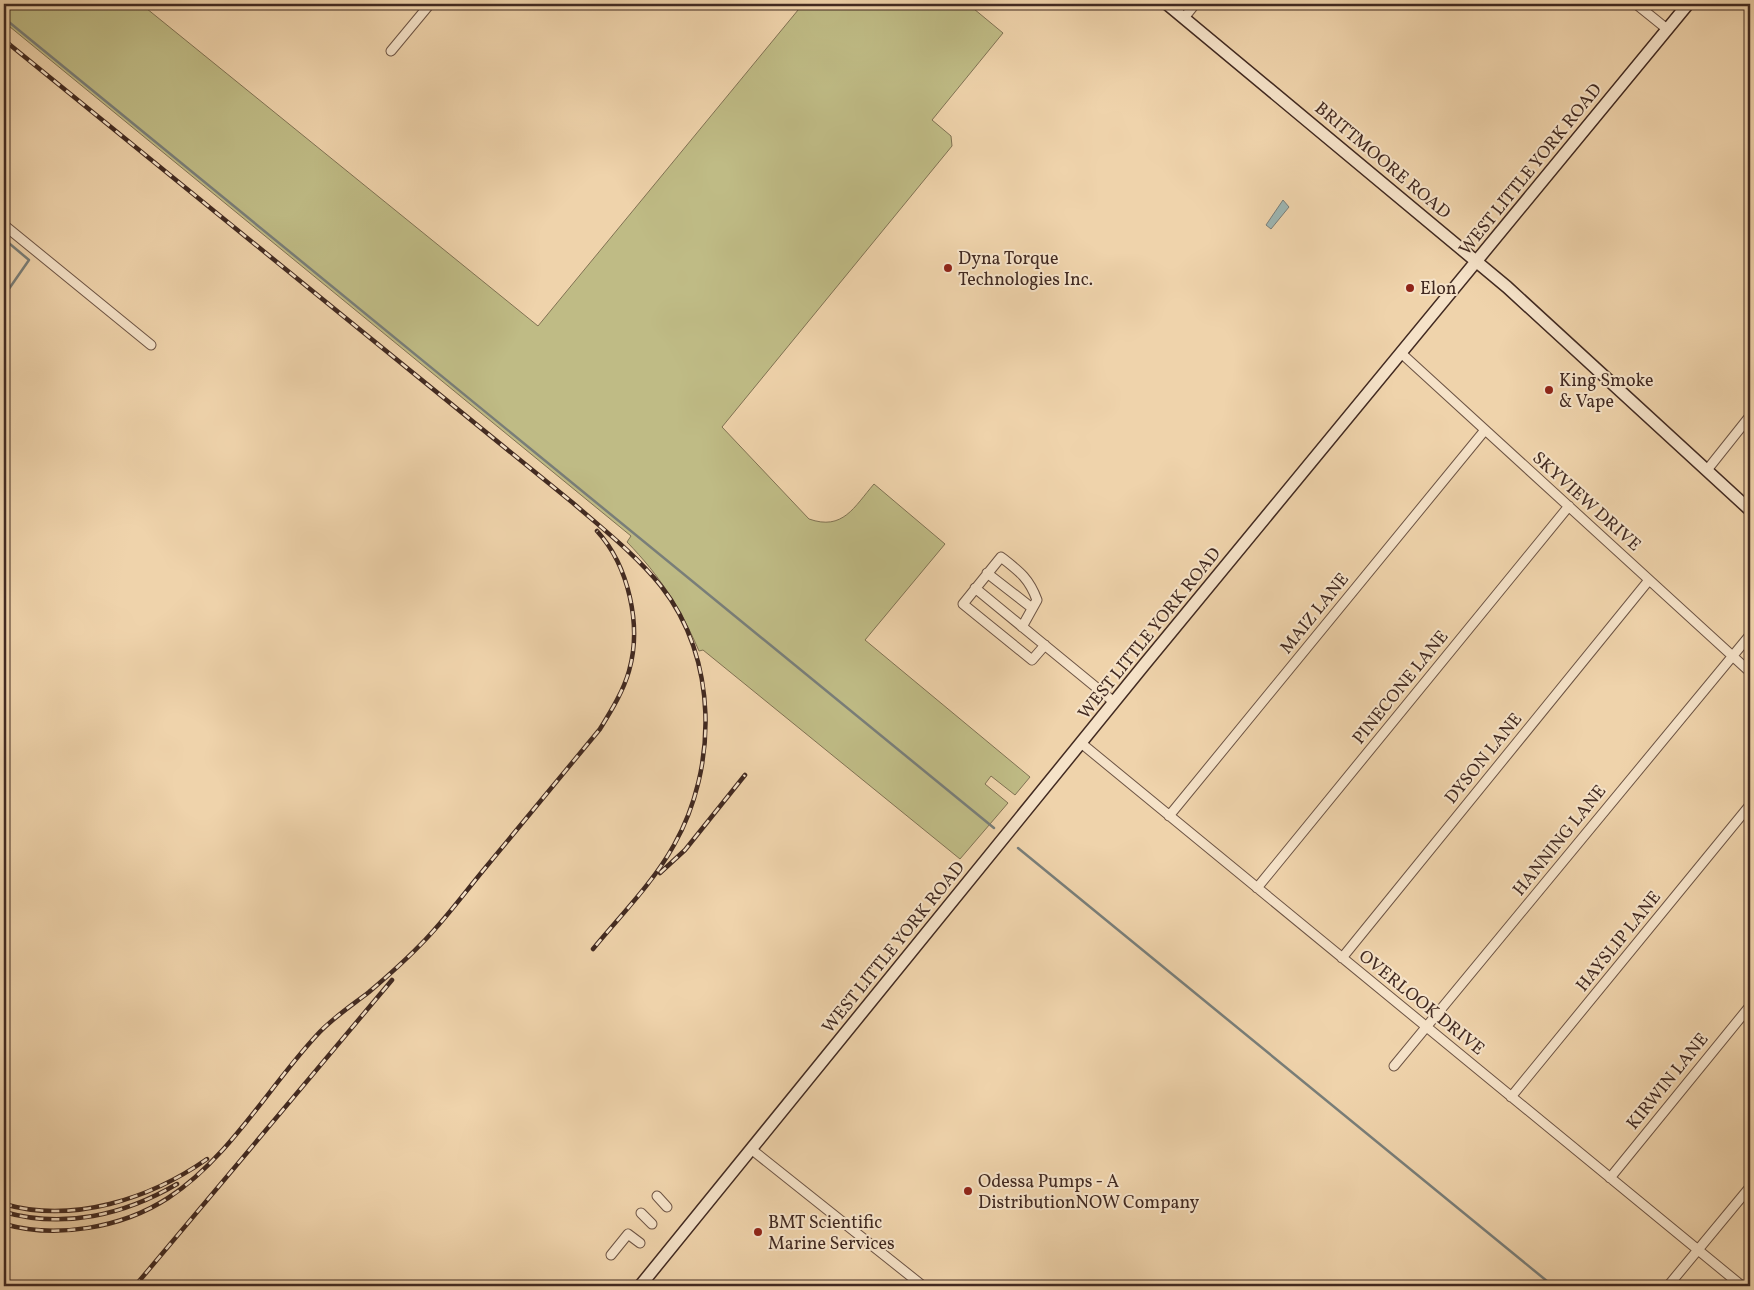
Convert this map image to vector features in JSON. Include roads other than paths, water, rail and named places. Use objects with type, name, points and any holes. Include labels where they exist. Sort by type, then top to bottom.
[{"type":"main road","name":"BRITTMOORE ROAD","points":[[1167,4],[1477,261],[1750,510]]},
{"type":"main road","name":"WEST LITTLE YORK ROAD","points":[[640,1286],[1114,702],[1688,4]]},
{"type":"street","points":[[391,50],[430,4]]},
{"type":"street","points":[[1184,18],[1195,4]]},
{"type":"street","points":[[1636,4],[1667,29]]},
{"type":"street","points":[[4,225],[151,345]]},
{"type":"street","name":"SKYVIEW DRIVE","points":[[1401,354],[1750,672]]},
{"type":"street","points":[[1707,470],[1750,416]]},
{"type":"street","name":"MAIZ LANE","points":[[1169,816],[1484,430]]},
{"type":"street","name":"PINECONE LANE","points":[[1256,888],[1569,506]]},
{"type":"street","points":[[1022,626],[1037,600],[1032,585],[1021,572],[1001,557],[963,602],[964,605],[1032,660],[1045,645]]},
{"type":"street","points":[[987,573],[1032,608]]},
{"type":"street","name":"DYSON LANE","points":[[1342,958],[1649,580]]},
{"type":"street","points":[[975,588],[1114,702]]},
{"type":"street","name":"HANNING LANE","points":[[1394,1066],[1731,655],[1750,635]]},
{"type":"street","name":"OVERLOOK DRIVE","points":[[1081,743],[1742,1286]]},
{"type":"street","name":"HAYSLIP LANE","points":[[1511,1097],[1750,805]]},
{"type":"street","name":"KIRWIN LANE","points":[[1610,1178],[1750,1006]]},
{"type":"street","points":[[751,1148],[923,1286]]},
{"type":"street","points":[[1668,1286],[1750,1187]]},
{"type":"street","points":[[657,1196],[667,1207]]},
{"type":"street","points":[[641,1213],[652,1224]]},
{"type":"street","points":[[611,1255],[628,1234],[640,1243]]},
{"type":"water","points":[[1283,200],[1289,207],[1271,229],[1266,225]]},
{"type":"waterway","points":[[4,18],[994,828]]},
{"type":"waterway","points":[[4,239],[29,260],[4,296]]},
{"type":"waterway","points":[[1018,848],[1553,1286]]},
{"type":"railway","points":[[4,40],[573,503],[641,563],[661,586],[680,615],[693,646],[702,679],[705,713],[704,748],[699,782],[688,814],[666,859],[593,949]]},
{"type":"railway","points":[[4,1224],[45,1230],[88,1228],[130,1217],[168,1198],[210,1164],[247,1122],[298,1056],[322,1030],[391,973],[441,922],[600,729],[616,701],[629,671],[633,654],[634,635],[630,597],[617,561],[597,531]]},
{"type":"railway","points":[[660,873],[685,850],[745,775]]},
{"type":"railway","points":[[135,1286],[392,980]]},
{"type":"railway","points":[[4,1204],[56,1211],[110,1204],[161,1186],[207,1159]]},
{"type":"railway","points":[[4,1212],[26,1217],[49,1219],[93,1216],[136,1204],[177,1184]]},
{"type":"place","name":"Dyna Torque Technologies Inc.","points":[[948,268]]},
{"type":"place","name":"Elon","points":[[1410,288]]},
{"type":"place","name":"King Smoke & Vape","points":[[1549,390]]},
{"type":"place","name":"Odessa Pumps - A DistributionNOW Company","points":[[968,1191]]},
{"type":"place","name":"BMT Scientific Marine Services","points":[[758,1232]]}]
